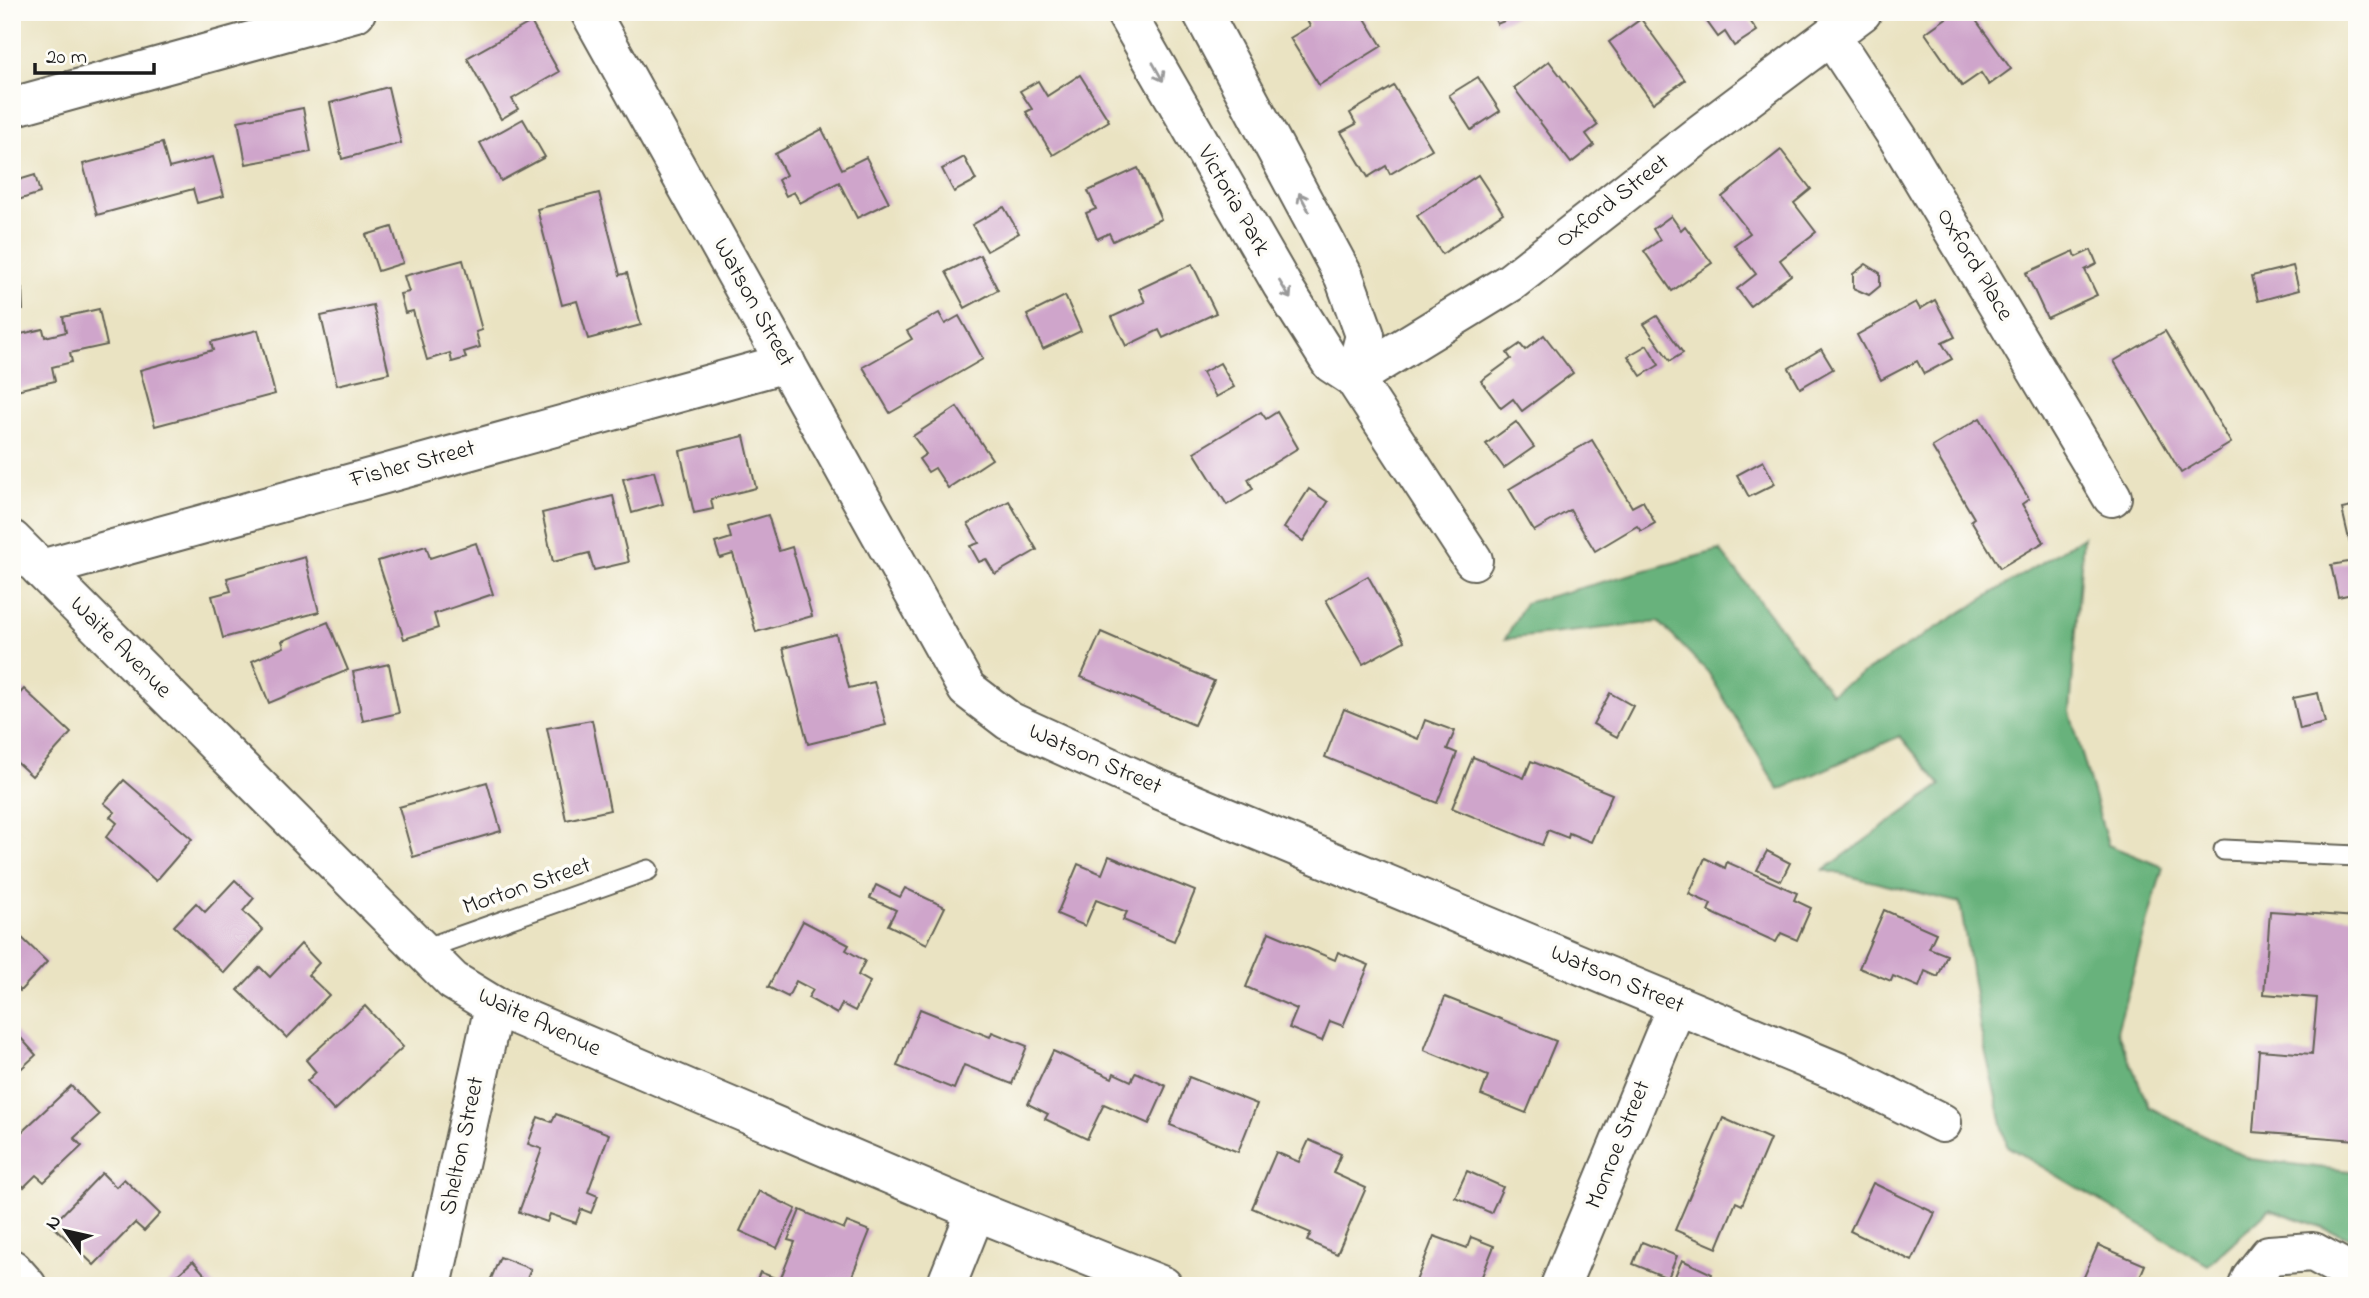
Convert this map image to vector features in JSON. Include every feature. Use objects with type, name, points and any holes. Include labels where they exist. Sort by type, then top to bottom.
[{"type":"street","points":[[12,107],[356,12]]},
{"type":"street","name":"Watson Street","points":[[590,12],[967,689],[1009,721],[1171,794],[1848,1076],[1942,1123]]},
{"type":"street","name":"Victoria Park","points":[[1125,12],[1275,274],[1331,363],[1354,378],[1473,560]]},
{"type":"street","points":[[1202,12],[1345,277],[1365,335],[1354,378]]},
{"type":"street","name":"Oxford Street","points":[[1354,378],[1511,282],[1862,12]]},
{"type":"street","name":"Oxford Place","points":[[1831,36],[1898,138],[2112,497]]},
{"type":"street","name":"Fisher Street","points":[[41,569],[786,363]]},
{"type":"street","name":"Waite Avenue","points":[[12,540],[453,981],[494,1006],[976,1211],[1163,1286]]},
{"type":"street","name":"Monroe Street","points":[[1560,1286],[1677,1004]]},
{"type":"street","name":"Shelton Street","points":[[432,1286],[494,1006]]},
{"type":"street","points":[[946,1286],[976,1211]]},
{"type":"street","points":[[2250,1282],[2269,1255],[2313,1252],[2357,1276]]},
{"type":"street","points":[[12,1269],[27,1286]]},
{"type":"lane","points":[[2224,850],[2357,856]]},
{"type":"lane","name":"Morton Street","points":[[421,950],[648,870]]},
{"type":"green space","points":[[2083,537],[2070,712],[2108,845],[2163,867],[2117,1031],[2149,1107],[2250,1159],[2357,1172],[2357,1240],[2270,1209],[2208,1265],[2007,1146],[1981,1032],[1960,903],[1824,870],[1941,785],[1900,736],[1779,790],[1708,672],[1659,622],[1505,639],[1525,603],[1720,550],[1831,693]]},
{"type":"building","points":[[1302,12],[1361,12],[1382,46],[1319,85],[1290,38],[1310,26]]},
{"type":"building","points":[[1492,12],[1526,12],[1497,24]]},
{"type":"building","points":[[1700,12],[1744,12],[1757,31],[1734,46],[1725,32],[1718,37]]},
{"type":"building","points":[[1955,12],[1970,12],[2011,69],[1989,85],[1981,73],[1962,86],[1925,33]]},
{"type":"building","points":[[1641,19],[1685,80],[1653,103],[1609,42]]},
{"type":"building","points":[[531,22],[559,72],[512,99],[518,109],[501,119],[467,58]]},
{"type":"building","points":[[1549,61],[1598,125],[1586,134],[1594,145],[1571,163],[1514,88]]},
{"type":"building","points":[[1080,75],[1109,121],[1053,155],[1026,112],[1032,109],[1020,91],[1038,81],[1047,96]]},
{"type":"building","points":[[1478,77],[1500,111],[1471,130],[1449,95]]},
{"type":"building","points":[[1394,86],[1432,149],[1390,174],[1386,166],[1368,177],[1341,132],[1356,124],[1350,113]]},
{"type":"building","points":[[388,87],[401,143],[342,159],[330,103]]},
{"type":"building","points":[[303,108],[311,152],[246,164],[238,121]]},
{"type":"building","points":[[523,119],[545,157],[501,181],[480,143]]},
{"type":"building","points":[[822,129],[842,169],[866,157],[889,202],[857,218],[839,182],[800,203],[794,192],[786,196],[778,180],[786,175],[775,154]]},
{"type":"building","points":[[162,143],[169,168],[213,157],[224,196],[197,203],[193,189],[97,215],[83,164]]},
{"type":"building","points":[[1781,150],[1811,189],[1794,203],[1816,232],[1780,260],[1791,275],[1750,306],[1737,289],[1756,274],[1734,245],[1750,233],[1722,197]]},
{"type":"building","points":[[964,157],[976,180],[954,192],[942,169]]},
{"type":"building","points":[[1138,168],[1161,219],[1113,241],[1109,233],[1097,239],[1086,213],[1096,209],[1088,191]]},
{"type":"building","points":[[35,175],[40,193],[12,202],[12,182]]},
{"type":"building","points":[[1478,175],[1503,213],[1442,254],[1417,216]]},
{"type":"building","points":[[599,193],[620,275],[627,273],[641,325],[588,339],[577,301],[562,305],[537,209]]},
{"type":"building","points":[[1004,207],[1019,233],[987,251],[972,225]]},
{"type":"building","points":[[1671,216],[1681,230],[1685,226],[1712,263],[1672,291],[1644,251],[1660,240],[1653,229]]},
{"type":"building","points":[[392,227],[403,263],[378,271],[366,235]]},
{"type":"building","points":[[2091,250],[2097,264],[2085,270],[2097,295],[2047,318],[2026,273],[2074,251],[2076,257]]},
{"type":"building","points":[[980,255],[998,290],[965,308],[946,272]]},
{"type":"building","points":[[463,260],[482,330],[476,332],[480,347],[464,352],[466,358],[452,362],[450,353],[427,360],[413,311],[405,313],[400,294],[409,292],[404,276]]},
{"type":"building","points":[[1192,264],[1216,313],[1163,338],[1159,330],[1126,346],[1112,317],[1145,302],[1139,289]]},
{"type":"building","points":[[1866,264],[1880,273],[1880,286],[1869,295],[1853,288],[1853,274]]},
{"type":"building","points":[[2293,266],[2299,290],[2258,301],[2252,276]]},
{"type":"building","points":[[12,289],[22,289],[23,310],[12,310]]},
{"type":"building","points":[[1065,296],[1081,331],[1043,349],[1027,315]]},
{"type":"building","points":[[1935,300],[1955,337],[1942,343],[1952,359],[1924,374],[1917,361],[1881,380],[1857,335],[1916,302],[1920,309]]},
{"type":"building","points":[[373,305],[389,373],[337,385],[321,316]]},
{"type":"building","points":[[99,309],[107,345],[70,353],[72,362],[52,367],[55,381],[12,391],[12,336],[43,329],[45,337],[66,332],[63,317]]},
{"type":"building","points":[[939,313],[945,324],[959,316],[983,359],[890,413],[863,367],[912,339],[907,331]]},
{"type":"building","points":[[1657,316],[1683,353],[1670,361],[1644,324]]},
{"type":"building","points":[[258,330],[275,394],[155,426],[140,370],[213,350],[211,342]]},
{"type":"building","points":[[2165,331],[2231,443],[2181,473],[2114,361]]},
{"type":"building","points":[[1544,335],[1573,373],[1522,411],[1513,399],[1501,408],[1481,381],[1511,359],[1507,353],[1520,344],[1525,350]]},
{"type":"building","points":[[1647,345],[1659,365],[1641,376],[1628,356]]},
{"type":"building","points":[[1821,349],[1833,369],[1800,388],[1789,368]]},
{"type":"building","points":[[1220,363],[1234,387],[1216,397],[1202,373]]},
{"type":"building","points":[[957,407],[992,459],[948,488],[935,468],[928,472],[919,459],[926,454],[913,436]]},
{"type":"building","points":[[1261,412],[1266,419],[1277,412],[1298,448],[1248,479],[1253,489],[1227,505],[1194,452]]},
{"type":"building","points":[[1980,418],[2029,499],[2022,504],[2044,542],[2000,568],[1932,447]]},
{"type":"building","points":[[1516,422],[1534,447],[1504,468],[1486,444]]},
{"type":"building","points":[[744,436],[756,488],[711,499],[713,509],[694,513],[680,451]]},
{"type":"building","points":[[1592,440],[1632,507],[1643,501],[1655,523],[1641,531],[1637,526],[1595,551],[1570,510],[1534,531],[1509,489]]},
{"type":"building","points":[[1763,461],[1775,484],[1749,497],[1737,475]]},
{"type":"building","points":[[654,471],[663,504],[632,513],[623,479]]},
{"type":"building","points":[[1309,489],[1328,502],[1303,541],[1284,528]]},
{"type":"building","points":[[613,496],[629,562],[594,570],[589,553],[553,562],[542,513]]},
{"type":"building","points":[[1009,501],[1037,550],[995,574],[986,559],[979,562],[970,546],[979,543],[968,524]]},
{"type":"building","points":[[2357,506],[2357,593],[2338,597],[2331,565],[2354,561],[2342,509]]},
{"type":"building","points":[[768,515],[779,551],[792,547],[812,616],[756,632],[733,554],[720,558],[715,543],[731,538],[728,527]]},
{"type":"building","points":[[476,543],[493,594],[434,614],[438,628],[404,639],[378,561],[426,546],[430,558]]},
{"type":"building","points":[[305,557],[319,612],[223,638],[212,596],[231,591],[227,578]]},
{"type":"building","points":[[1368,576],[1404,641],[1363,664],[1326,600]]},
{"type":"building","points":[[328,622],[348,670],[269,703],[252,661],[284,647],[282,641]]},
{"type":"building","points":[[1101,632],[1214,681],[1194,725],[1081,677]]},
{"type":"building","points":[[836,634],[849,688],[874,682],[886,725],[808,744],[783,648]]},
{"type":"building","points":[[389,664],[399,713],[363,721],[353,672]]},
{"type":"building","points":[[24,689],[71,733],[32,776],[12,758],[12,702]]},
{"type":"building","points":[[1610,693],[1633,706],[1617,737],[1593,724]]},
{"type":"building","points":[[2318,693],[2325,723],[2300,729],[2293,698]]},
{"type":"building","points":[[1344,709],[1418,739],[1425,720],[1455,731],[1447,749],[1457,753],[1437,803],[1325,757]]},
{"type":"building","points":[[592,720],[610,810],[566,820],[547,728]]},
{"type":"building","points":[[1473,757],[1524,778],[1531,761],[1612,794],[1591,842],[1569,833],[1568,838],[1548,830],[1542,845],[1452,808]]},
{"type":"building","points":[[124,780],[192,839],[156,881],[106,837],[117,823],[110,817],[115,812],[104,803]]},
{"type":"building","points":[[487,782],[501,831],[413,857],[399,807]]},
{"type":"building","points":[[1767,851],[1790,863],[1781,881],[1757,870]]},
{"type":"building","points":[[1109,856],[1195,891],[1174,941],[1123,920],[1127,912],[1096,900],[1085,926],[1057,914],[1078,864],[1102,874]]},
{"type":"building","points":[[1705,858],[1725,868],[1727,862],[1797,893],[1794,900],[1811,908],[1797,940],[1781,933],[1776,942],[1708,911],[1711,904],[1689,894]]},
{"type":"building","points":[[235,880],[254,898],[243,911],[263,930],[224,973],[174,926],[196,903],[205,912]]},
{"type":"building","points":[[876,885],[900,897],[905,888],[945,907],[927,944],[888,925],[896,910],[870,898]]},
{"type":"building","points":[[1884,910],[1936,933],[1929,948],[1947,955],[1938,977],[1925,971],[1919,987],[1893,976],[1891,981],[1859,968]]},
{"type":"building","points":[[2270,911],[2357,917],[2357,1140],[2253,1132],[2259,1050],[2312,1054],[2317,998],[2264,994]]},
{"type":"building","points":[[803,921],[849,945],[846,950],[865,961],[858,975],[870,982],[855,1011],[842,1004],[837,1014],[808,998],[813,990],[796,981],[788,997],[768,987]]},
{"type":"building","points":[[1269,932],[1335,960],[1338,952],[1369,965],[1343,1026],[1330,1021],[1322,1041],[1289,1028],[1297,1009],[1246,987]]},
{"type":"building","points":[[18,934],[47,962],[20,991],[12,983],[12,940]]},
{"type":"building","points":[[301,944],[319,963],[308,975],[329,995],[287,1038],[238,990],[260,967],[270,977]]},
{"type":"building","points":[[1445,997],[1556,1041],[1526,1113],[1481,1095],[1488,1076],[1424,1050]]},
{"type":"building","points":[[365,1006],[403,1047],[334,1111],[307,1081],[316,1072],[306,1060]]},
{"type":"building","points":[[920,1009],[990,1037],[992,1032],[1027,1046],[1012,1084],[964,1065],[954,1089],[897,1066]]},
{"type":"building","points":[[12,1028],[36,1055],[12,1077]]},
{"type":"building","points":[[1053,1051],[1112,1078],[1114,1073],[1131,1081],[1136,1072],[1166,1086],[1149,1124],[1104,1104],[1087,1139],[1045,1119],[1048,1114],[1028,1104]]},
{"type":"building","points":[[1189,1077],[1257,1104],[1238,1152],[1170,1125]]},
{"type":"building","points":[[71,1086],[99,1115],[74,1138],[82,1146],[44,1182],[36,1175],[24,1187],[12,1175],[12,1141]]},
{"type":"building","points":[[556,1114],[609,1134],[588,1192],[598,1196],[591,1213],[581,1209],[576,1223],[550,1214],[547,1222],[519,1212],[542,1149],[528,1144],[538,1117],[552,1122]]},
{"type":"building","points":[[1723,1118],[1770,1139],[1742,1205],[1736,1202],[1717,1248],[1675,1230]]},
{"type":"building","points":[[1309,1140],[1341,1154],[1333,1173],[1366,1188],[1337,1254],[1307,1241],[1311,1233],[1252,1208],[1276,1152],[1299,1162]]},
{"type":"building","points":[[1467,1171],[1503,1187],[1491,1213],[1455,1197]]},
{"type":"building","points":[[102,1173],[116,1187],[124,1179],[160,1214],[144,1231],[135,1223],[94,1265],[52,1225]]},
{"type":"building","points":[[1873,1183],[1935,1213],[1912,1261],[1850,1231]]},
{"type":"building","points":[[759,1191],[796,1209],[777,1248],[740,1231]]},
{"type":"building","points":[[800,1210],[844,1229],[847,1222],[870,1231],[848,1286],[754,1286],[760,1272],[780,1280],[795,1242],[788,1240]]},
{"type":"building","points":[[1434,1236],[1467,1248],[1471,1237],[1494,1246],[1478,1286],[1414,1286]]},
{"type":"building","points":[[1642,1242],[1677,1256],[1668,1278],[1633,1264]]},
{"type":"building","points":[[2098,1245],[2145,1265],[2136,1286],[2080,1286]]},
{"type":"building","points":[[500,1257],[531,1269],[524,1286],[488,1286]]},
{"type":"building","points":[[1682,1260],[1712,1274],[1707,1286],[1695,1286],[1675,1276]]},
{"type":"building","points":[[193,1261],[215,1286],[165,1286]]}]
